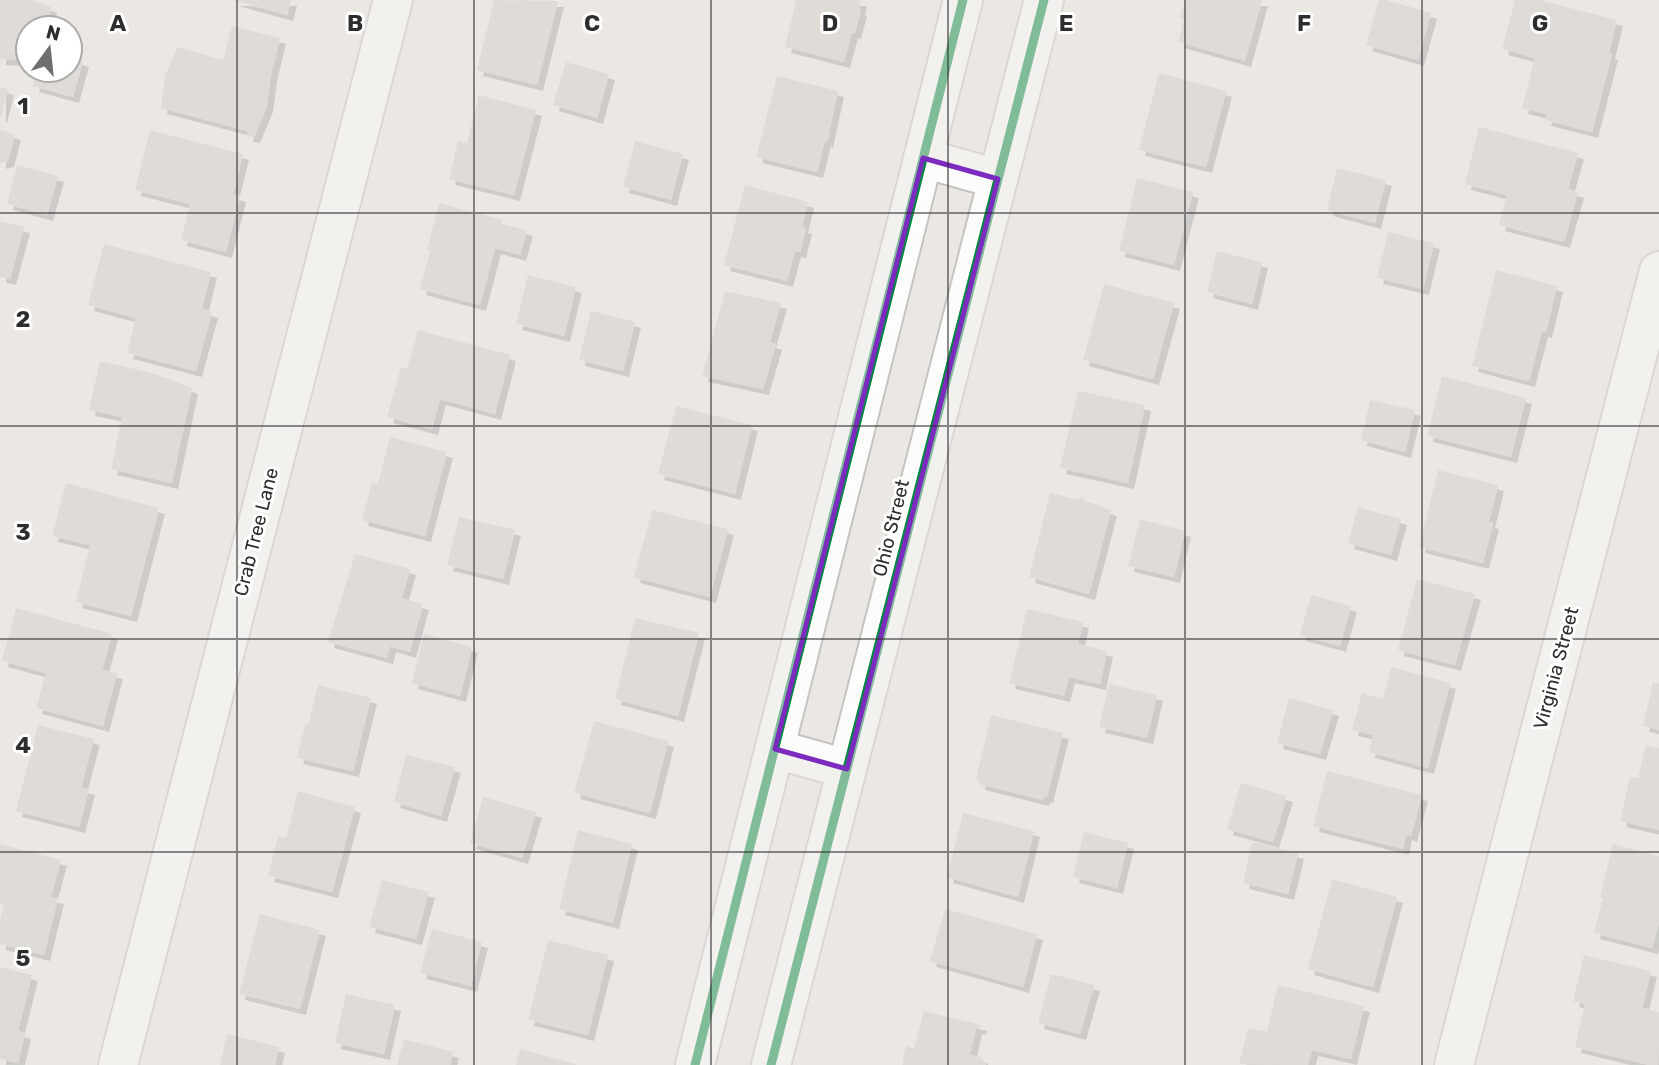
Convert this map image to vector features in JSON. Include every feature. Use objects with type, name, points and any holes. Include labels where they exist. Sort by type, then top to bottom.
[{"type":"street","name":"Crab Tree Lane","points":[[118,1065],[393,0]]},
{"type":"street","points":[[695,1065],[963,0]]},
{"type":"street","name":"Ohio Street","points":[[771,1065],[1044,0]]},
{"type":"street","points":[[923,158],[998,179]]},
{"type":"street","name":"Virginia Street","points":[[1454,1065],[1659,271]]},
{"type":"street","points":[[775,749],[847,769]]},
{"type":"highlighted area","points":[[923,158],[998,179],[847,769],[775,749]]},
{"type":"building","points":[[0,0],[31,0],[51,7],[49,14],[14,14],[14,60],[0,59]]},
{"type":"building","points":[[233,0],[291,0],[287,15]]},
{"type":"building","points":[[494,0],[558,1],[537,85],[477,70]]},
{"type":"building","points":[[796,0],[861,0],[855,33],[852,32],[844,62],[785,47]]},
{"type":"building","points":[[1185,0],[1262,0],[1245,61],[1178,42],[1184,20],[1180,18]]},
{"type":"building","points":[[1379,0],[1431,13],[1418,60],[1366,45]]},
{"type":"building","points":[[1515,0],[1539,0],[1617,20],[1609,53],[1612,54],[1592,132],[1545,120],[1547,114],[1522,108],[1535,58],[1502,49]]},
{"type":"building","points":[[232,26],[280,38],[267,106],[254,137],[247,136],[248,131],[161,108],[165,76],[177,47],[223,60]]},
{"type":"building","points":[[566,62],[609,74],[597,118],[553,105]]},
{"type":"building","points":[[1159,73],[1226,91],[1206,167],[1139,150]]},
{"type":"building","points":[[777,76],[838,91],[827,142],[825,140],[817,172],[756,157]]},
{"type":"building","points":[[34,84],[77,84],[73,97]]},
{"type":"building","points":[[0,87],[8,89],[1,117],[0,117]]},
{"type":"building","points":[[479,95],[536,110],[514,195],[449,179],[458,141],[467,143]]},
{"type":"building","points":[[1479,127],[1578,153],[1568,189],[1578,192],[1564,242],[1499,225],[1507,195],[1465,184]]},
{"type":"building","points":[[0,130],[15,134],[8,161],[0,163]]},
{"type":"building","points":[[150,130],[243,154],[233,194],[240,196],[226,252],[181,240],[190,204],[135,190]]},
{"type":"building","points":[[635,141],[683,154],[671,200],[623,187]]},
{"type":"building","points":[[17,165],[58,176],[47,215],[7,204]]},
{"type":"building","points":[[1337,168],[1386,180],[1375,223],[1327,210]]},
{"type":"building","points":[[1137,178],[1193,192],[1174,265],[1119,251]]},
{"type":"building","points":[[745,185],[808,202],[802,227],[806,228],[800,252],[795,251],[787,281],[724,265]]},
{"type":"building","points":[[439,203],[503,220],[502,224],[527,230],[520,255],[495,248],[480,305],[420,289]]},
{"type":"building","points":[[0,221],[24,227],[10,279],[0,277]]},
{"type":"building","points":[[1388,232],[1434,243],[1423,289],[1377,278]]},
{"type":"building","points":[[104,244],[211,272],[202,309],[212,312],[196,371],[127,353],[136,318],[88,305]]},
{"type":"building","points":[[1217,251],[1262,262],[1252,304],[1207,292]]},
{"type":"building","points":[[1496,270],[1557,286],[1546,332],[1542,331],[1529,381],[1472,366]]},
{"type":"building","points":[[528,275],[576,287],[564,336],[516,324]]},
{"type":"building","points":[[1104,284],[1174,303],[1153,379],[1083,360]]},
{"type":"building","points":[[725,291],[781,303],[770,342],[776,344],[763,389],[702,376]]},
{"type":"building","points":[[591,311],[635,322],[623,371],[579,360]]},
{"type":"building","points":[[418,330],[510,355],[495,414],[440,399],[432,429],[387,417],[401,367],[407,369]]},
{"type":"building","points":[[100,361],[152,373],[192,388],[172,483],[111,469],[122,417],[89,410]]},
{"type":"building","points":[[1442,376],[1526,398],[1511,457],[1427,436]]},
{"type":"building","points":[[1078,391],[1145,405],[1128,483],[1060,468]]},
{"type":"building","points":[[1370,400],[1415,410],[1405,452],[1361,440]]},
{"type":"building","points":[[676,406],[752,425],[735,494],[658,474]]},
{"type":"building","points":[[390,437],[447,452],[425,536],[362,520],[372,483],[378,484]]},
{"type":"building","points":[[1438,470],[1498,485],[1489,522],[1493,523],[1483,563],[1419,547]]},
{"type":"building","points":[[66,483],[159,508],[131,616],[76,602],[90,545],[52,536]]},
{"type":"building","points":[[1050,493],[1075,499],[1082,497],[1111,510],[1089,594],[1029,577]]},
{"type":"building","points":[[1358,507],[1401,519],[1391,555],[1348,543]]},
{"type":"building","points":[[652,510],[728,529],[710,597],[634,577]]},
{"type":"building","points":[[459,517],[515,530],[503,579],[447,565]]},
{"type":"building","points":[[1140,519],[1185,531],[1174,577],[1128,566]]},
{"type":"building","points":[[355,554],[410,569],[402,598],[423,604],[410,652],[390,646],[387,658],[328,642]]},
{"type":"building","points":[[1417,579],[1475,594],[1455,665],[1398,650]]},
{"type":"building","points":[[1311,595],[1351,606],[1340,646],[1300,635]]},
{"type":"building","points":[[16,608],[112,634],[102,670],[117,673],[103,726],[36,708],[46,673],[2,661]]},
{"type":"building","points":[[1027,609],[1083,622],[1078,644],[1107,651],[1100,684],[1069,677],[1064,696],[1009,683]]},
{"type":"building","points":[[635,618],[699,633],[678,716],[615,699]]},
{"type":"building","points":[[424,634],[472,647],[460,696],[412,683]]},
{"type":"building","points":[[1391,667],[1450,683],[1428,768],[1369,752],[1373,735],[1352,730],[1362,693],[1383,699]]},
{"type":"building","points":[[1653,682],[1659,684],[1659,730],[1643,726]]},
{"type":"building","points":[[1109,684],[1157,695],[1147,738],[1099,727]]},
{"type":"building","points":[[318,685],[371,698],[353,771],[297,758]]},
{"type":"building","points":[[1289,698],[1333,710],[1320,754],[1277,743]]},
{"type":"building","points":[[991,715],[1063,733],[1047,797],[1043,800],[979,784],[980,780],[976,779]]},
{"type":"building","points":[[594,721],[668,741],[650,813],[574,793]]},
{"type":"building","points":[[38,725],[94,739],[81,787],[89,789],[79,827],[16,811]]},
{"type":"building","points":[[1646,745],[1659,748],[1659,830],[1620,821],[1630,777],[1638,778]]},
{"type":"building","points":[[406,755],[455,767],[441,816],[394,802]]},
{"type":"building","points":[[1327,771],[1422,795],[1411,836],[1406,834],[1403,849],[1313,826]]},
{"type":"building","points":[[1241,783],[1287,796],[1273,842],[1227,829]]},
{"type":"building","points":[[298,791],[355,807],[332,892],[268,876],[278,836],[286,838]]},
{"type":"building","points":[[483,797],[536,812],[522,858],[470,843]]},
{"type":"building","points":[[963,813],[1034,831],[1018,897],[947,877]]},
{"type":"building","points":[[578,830],[632,844],[613,923],[559,909]]},
{"type":"building","points":[[1084,832],[1128,843],[1117,888],[1073,877]]},
{"type":"building","points":[[1252,842],[1298,853],[1288,894],[1243,883]]},
{"type":"building","points":[[0,844],[61,860],[51,897],[58,898],[44,955],[0,944],[0,920],[4,904],[0,903]]},
{"type":"building","points":[[1613,844],[1659,856],[1659,922],[1652,948],[1594,933]]},
{"type":"building","points":[[1332,879],[1397,897],[1373,987],[1308,969]]},
{"type":"building","points":[[382,880],[429,892],[416,939],[369,927]]},
{"type":"building","points":[[945,909],[1037,934],[1023,987],[930,961]]},
{"type":"building","points":[[260,914],[320,930],[300,1009],[239,994]]},
{"type":"building","points":[[432,929],[482,942],[471,986],[420,973]]},
{"type":"building","points":[[548,940],[608,955],[588,1035],[528,1020]]},
{"type":"building","points":[[1584,955],[1651,971],[1642,1008],[1659,1012],[1658,1065],[1575,1047],[1585,1004],[1573,1001]]},
{"type":"building","points":[[0,967],[32,975],[18,1031],[25,1033],[18,1063],[0,1059]]},
{"type":"building","points":[[1051,974],[1094,985],[1080,1034],[1038,1023]]},
{"type":"building","points":[[1278,985],[1364,1006],[1351,1059],[1312,1050],[1308,1065],[1239,1064],[1248,1028],[1267,1032]]},
{"type":"building","points":[[346,994],[395,1005],[384,1054],[335,1043]]},
{"type":"building","points":[[924,1011],[981,1025],[980,1029],[976,1028],[970,1055],[981,1057],[986,1065],[902,1065],[906,1046],[914,1049]]},
{"type":"building","points":[[227,1034],[279,1047],[275,1065],[220,1065]]},
{"type":"building","points":[[404,1039],[453,1052],[450,1065],[397,1065]]},
{"type":"building","points":[[520,1049],[576,1064],[576,1065],[516,1065]]},
{"type":"cycle path","points":[[695,1065],[963,0]]},
{"type":"cycle path","points":[[771,1065],[1044,0]]}]
